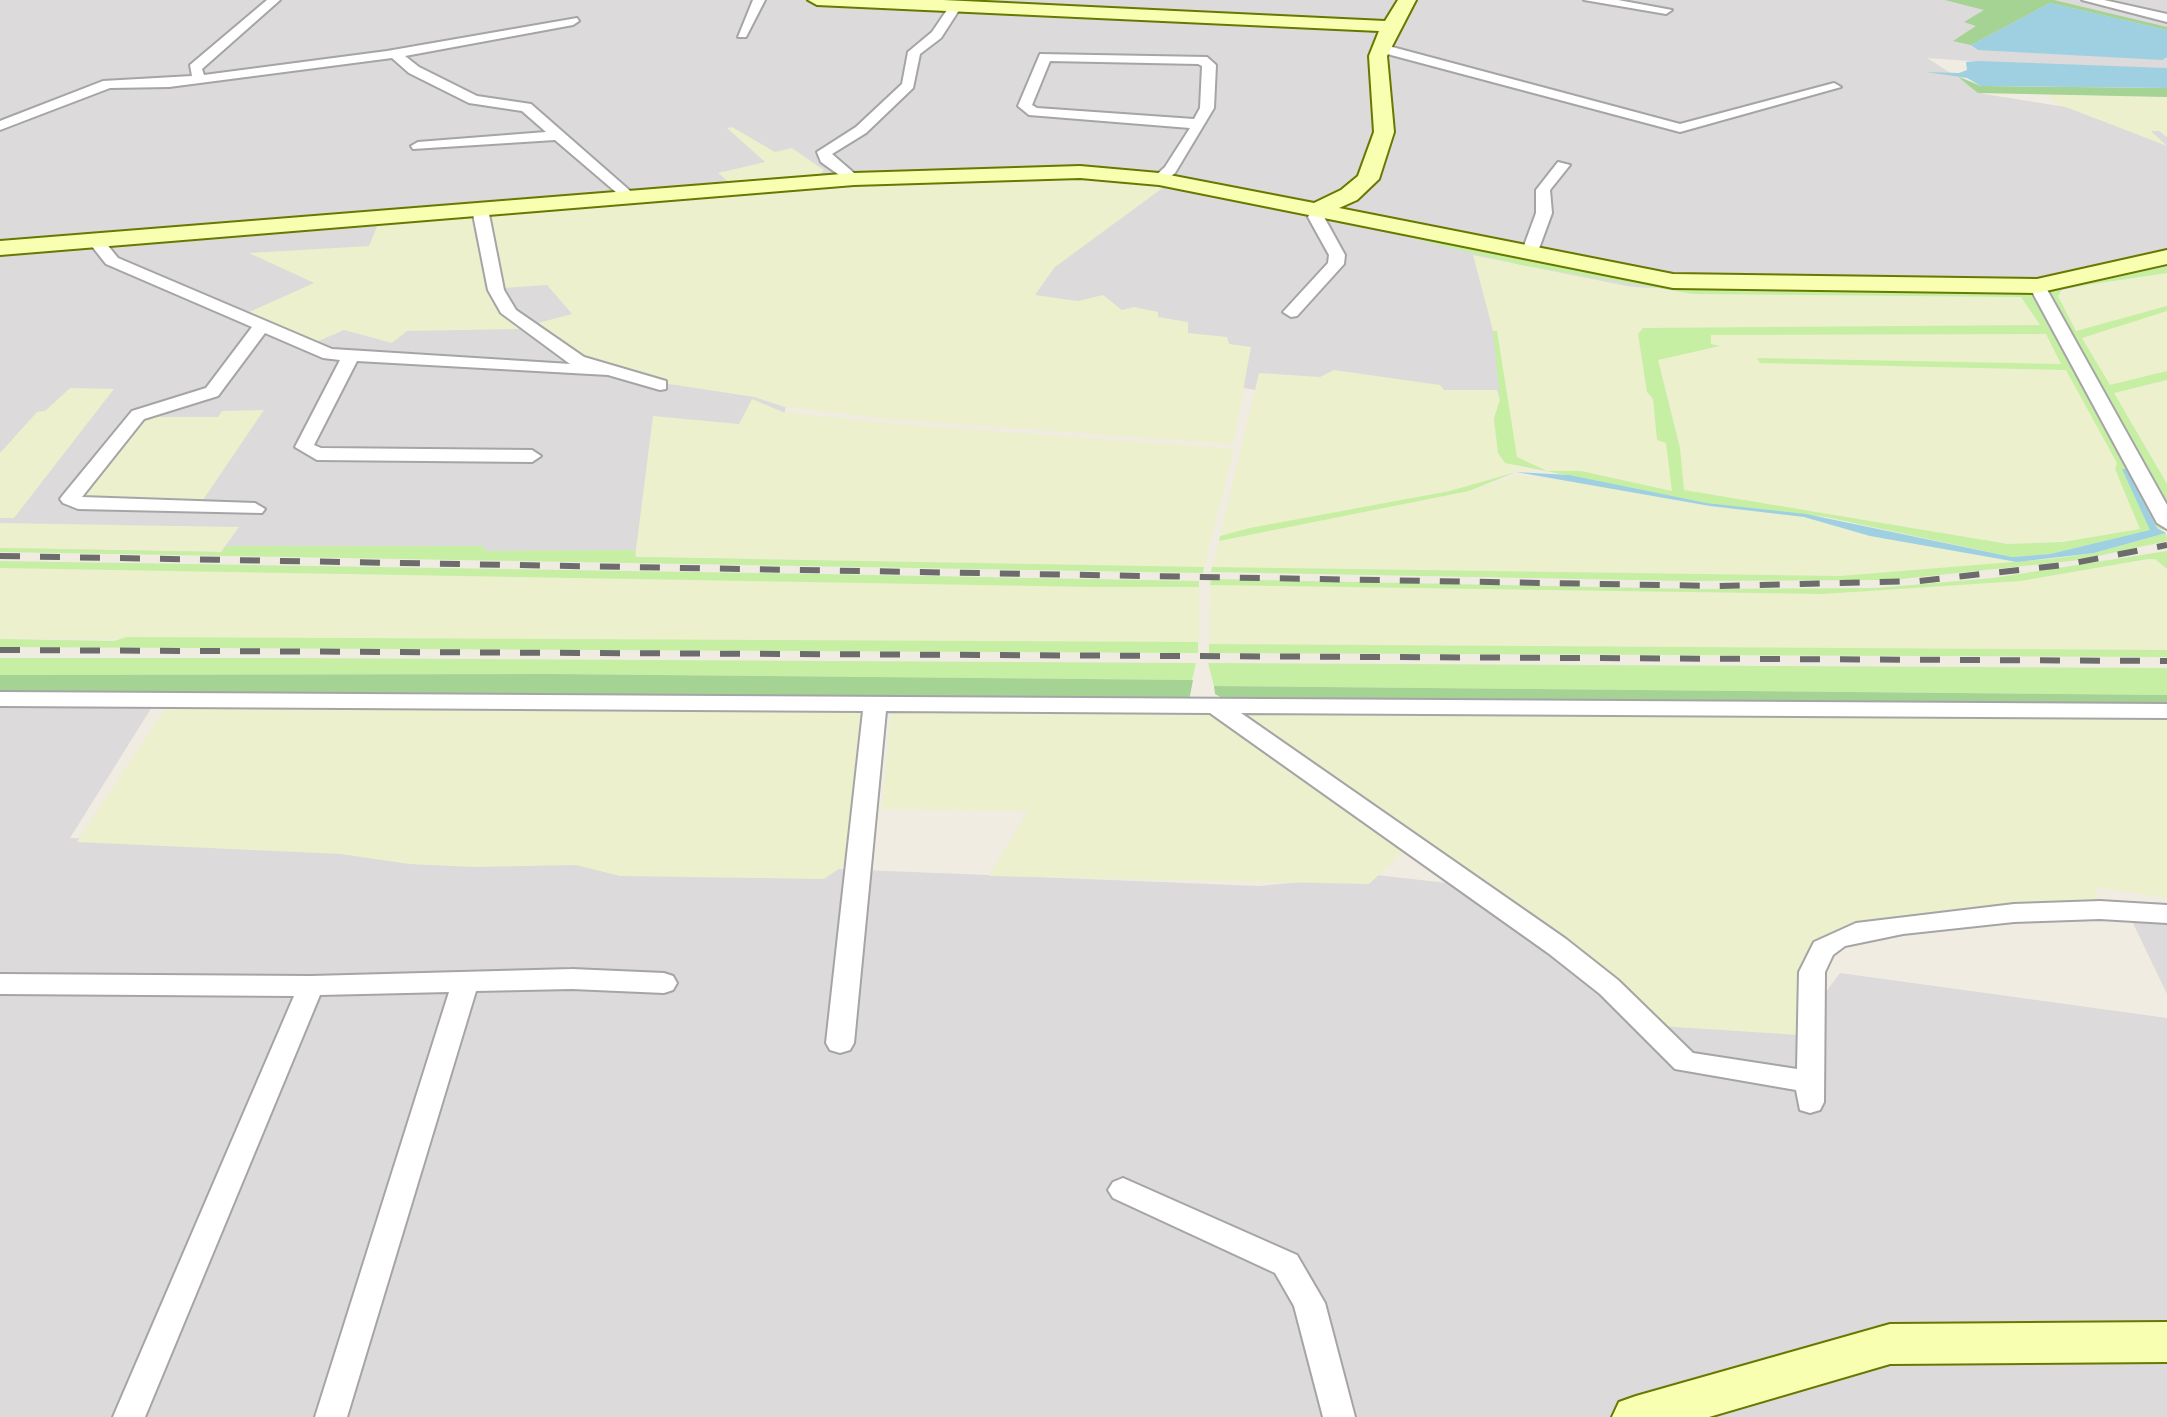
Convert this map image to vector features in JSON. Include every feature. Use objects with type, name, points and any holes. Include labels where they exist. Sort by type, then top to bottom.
[{"type":"main road","points":[[817,0],[966,4],[1390,27]]},
{"type":"main road","points":[[1318,209],[1349,196],[1368,179],[1384,132],[1380,48],[1408,0]]},
{"type":"main road","points":[[0,248],[854,178],[1080,172],[1158,179],[1673,281],[2036,286],[2136,268],[2167,257]]},
{"type":"main road","points":[[1636,1417],[1890,1344],[2167,1342]]},
{"type":"street","points":[[199,78],[195,68],[274,0]]},
{"type":"street","points":[[742,34],[760,0]]},
{"type":"street","points":[[1590,0],[1666,10]]},
{"type":"street","points":[[2088,0],[2167,18]]},
{"type":"street","points":[[854,178],[826,159],[824,152],[862,130],[908,85],[914,52],[966,4]]},
{"type":"street","points":[[0,126],[108,84],[199,78],[394,54],[573,21]]},
{"type":"street","points":[[1380,48],[1680,128],[1834,87]]},
{"type":"street","points":[[394,54],[414,70],[474,100],[526,108],[629,196]]},
{"type":"street","points":[[1158,179],[1170,170],[1199,124],[1207,108],[1209,64],[1202,60],[1045,57],[1026,106],[1044,114],[1199,124]]},
{"type":"street","points":[[418,146],[561,136]]},
{"type":"street","points":[[1530,254],[1544,213],[1543,190],[1564,165]]},
{"type":"street","points":[[480,208],[496,290],[509,313],[578,361],[660,385]]},
{"type":"street","points":[[1291,312],[1336,264],[1337,255],[1316,218],[1318,209]]},
{"type":"street","points":[[95,240],[112,260],[329,354],[604,371]]},
{"type":"street","points":[[2036,286],[2167,523]]},
{"type":"street","points":[[255,509],[78,503],[70,499],[138,415],[212,392],[262,326]]},
{"type":"street","points":[[350,358],[304,447],[317,454],[532,456]]},
{"type":"street","points":[[0,700],[2167,711]]},
{"type":"street","points":[[840,1043],[875,704]]},
{"type":"street","points":[[1216,706],[1557,946],[1610,987],[1685,1062],[1810,1092],[1812,972],[1823,949],[1836,940],[1856,932],[1903,924],[2014,914],[2100,910],[2167,914]]},
{"type":"street","points":[[0,984],[310,986],[572,979],[664,983]]},
{"type":"street","points":[[331,1417],[466,982]]},
{"type":"street","points":[[129,1417],[310,986]]},
{"type":"street","points":[[1123,1190],[1286,1264],[1309,1304],[1339,1417]]},
{"type":"shaded area","points":[[0,0],[2167,0],[2167,75],[1927,58],[1984,94],[2167,123],[2167,249],[2059,290],[1518,287],[1495,430],[1232,386],[787,401],[753,563],[0,551]]},
{"type":"shaded area","points":[[0,707],[152,707],[70,838],[1259,886],[1376,875],[1456,884],[1645,1025],[1797,1031],[1840,973],[2167,1018],[2167,1417],[0,1417]]},
{"type":"shaded area","points":[[2167,913],[2167,994],[2130,917]]},
{"type":"green space","points":[[1945,0],[2054,0],[2167,30],[2050,3],[1971,45],[1953,41],[1976,26],[1964,22],[1984,10]]},
{"type":"green space","points":[[1957,76],[1981,86],[2167,88],[2167,97],[1978,93]]},
{"type":"green space","points":[[2046,95],[2167,97],[2167,137],[2151,131],[2167,146],[2058,104]]},
{"type":"green space","points":[[732,127],[775,152],[792,148],[824,170],[819,176],[731,184],[718,173],[765,162],[727,128]]},
{"type":"green space","points":[[1076,176],[1164,187],[1055,267],[1035,295],[1078,301],[1103,295],[1122,310],[1134,307],[1158,312],[1158,317],[1188,322],[1188,333],[1227,337],[1229,344],[1251,347],[1233,444],[888,419],[785,407],[754,397],[656,382],[586,359],[534,324],[572,314],[547,285],[504,288],[486,212],[865,182]]},
{"type":"green space","points":[[476,212],[490,294],[520,329],[407,331],[392,343],[344,330],[314,343],[247,313],[314,283],[249,253],[369,246],[379,221]]},
{"type":"green space","points":[[1418,235],[1646,280],[2025,291],[2039,299],[2164,530],[2157,528],[2123,470],[2151,530],[2050,554],[2012,557],[1826,517],[1707,503],[1505,463],[1498,453],[1494,419],[1500,400],[1493,331],[1497,331],[1517,457],[1547,471],[1581,471],[1672,491],[1666,443],[1657,440],[1653,399],[1647,392],[1638,334],[1643,328],[2040,325],[2021,297],[1693,294],[1521,265],[1415,239]],"holes":[[[2046,334],[2061,364],[1757,358],[1760,363],[2066,370],[2117,463],[2115,469],[2140,529],[2063,542],[2008,544],[1684,490],[1680,448],[1658,360],[1720,346],[1711,344],[1711,335]]]},
{"type":"green space","points":[[1473,255],[1627,286],[1693,294],[2021,297],[2040,326],[1643,328],[1638,334],[1647,391],[1653,399],[1657,440],[1666,442],[1673,491],[1581,471],[1547,471],[1517,457],[1496,331]]},
{"type":"green space","points":[[2167,262],[2167,273],[2062,290],[2058,296],[2076,331],[2167,306],[2167,311],[2082,338],[2110,385],[2167,371],[2167,380],[2114,393],[2167,484],[2167,513],[2047,290]]},
{"type":"green space","points":[[2167,273],[2167,306],[2076,331],[2057,295],[2086,285]]},
{"type":"green space","points":[[2167,311],[2167,371],[2110,385],[2082,337]]},
{"type":"green space","points":[[2046,334],[2062,364],[1758,359],[1761,363],[2066,369],[2117,463],[2141,529],[2063,542],[2008,544],[1684,491],[1680,448],[1658,360],[1720,346],[1711,344],[1710,335]]},
{"type":"green space","points":[[1334,370],[1440,385],[1444,390],[1497,390],[1500,400],[1494,419],[1498,453],[1505,463],[1534,472],[1516,472],[1450,491],[1220,536],[1259,373],[1320,377]]},
{"type":"green space","points":[[2167,380],[2167,484],[2113,393]]},
{"type":"green space","points":[[70,388],[114,389],[14,518],[0,518],[0,453],[37,412],[45,411]]},
{"type":"green space","points":[[752,399],[783,412],[885,423],[1234,449],[1204,567],[635,557],[653,416],[739,424]]},
{"type":"green space","points":[[264,410],[201,503],[82,497],[145,417],[218,417],[222,411]]},
{"type":"green space","points":[[1516,472],[1469,491],[1219,541],[1220,536],[1250,528],[1450,491]]},
{"type":"green space","points":[[1517,475],[1804,517],[1870,536],[2017,562],[1840,576],[1212,567],[1219,541],[1469,491]]},
{"type":"green space","points":[[0,523],[239,527],[221,552],[0,548]]},
{"type":"green space","points":[[2166,533],[2167,541],[2080,560],[1892,580],[1684,581],[1211,572],[1212,567],[1840,576],[2050,559],[2094,553]]},
{"type":"green space","points":[[228,546],[484,546],[484,551],[634,550],[636,557],[1204,567],[1203,573],[0,552],[0,548],[221,552]]},
{"type":"green space","points":[[2167,551],[2167,569],[2155,559],[2148,559],[2020,581],[1823,594],[1210,585],[1211,579],[1695,589],[1876,588],[1993,578]]},
{"type":"green space","points":[[2155,559],[2167,569],[2167,650],[1209,644],[1210,585],[1823,594],[2020,581]]},
{"type":"green space","points":[[0,561],[1199,581],[1199,587],[0,568]]},
{"type":"green space","points":[[0,568],[1199,587],[1199,642],[0,639]]},
{"type":"green space","points":[[127,637],[1198,642],[1198,653],[0,647],[0,639],[114,641]]},
{"type":"green space","points":[[1209,644],[2167,650],[2167,657],[1209,653]]},
{"type":"green space","points":[[0,658],[1196,663],[1192,680],[552,674],[0,675]]},
{"type":"green space","points":[[1208,663],[2167,668],[2167,695],[1214,686]]},
{"type":"green space","points":[[552,674],[1193,680],[1189,701],[0,691],[0,675]]},
{"type":"green space","points":[[1214,686],[2167,695],[2167,705],[1222,698],[1215,694]]},
{"type":"green space","points":[[165,709],[864,710],[849,862],[824,879],[620,876],[576,865],[409,864],[341,854],[77,842]]},
{"type":"green space","points":[[1240,710],[2167,716],[2167,898],[2096,887],[2098,905],[1854,924],[1816,940],[1801,965],[1799,1035],[1659,1026],[1240,716]]},
{"type":"green space","points":[[891,711],[1214,712],[1407,849],[1369,884],[989,876],[1028,811],[882,809]]},
{"type":"water","points":[[2050,3],[2167,30],[2167,57],[2162,60],[1978,50],[1971,45]]},
{"type":"water","points":[[1966,62],[2167,68],[2167,88],[1981,86],[1967,78],[1926,72],[1959,73],[1967,70]]},
{"type":"water","points":[[2122,469],[2126,469],[2157,528],[2166,533],[2094,553],[2017,562],[1870,536],[1804,517],[1710,506],[1516,472],[1569,475],[1707,503],[1806,514],[2012,557],[2050,554],[2150,530]]},
{"type":"railway","points":[[0,556],[1717,586],[1919,581],[2064,565],[2167,545]]},
{"type":"railway","points":[[0,650],[2167,661]]}]
